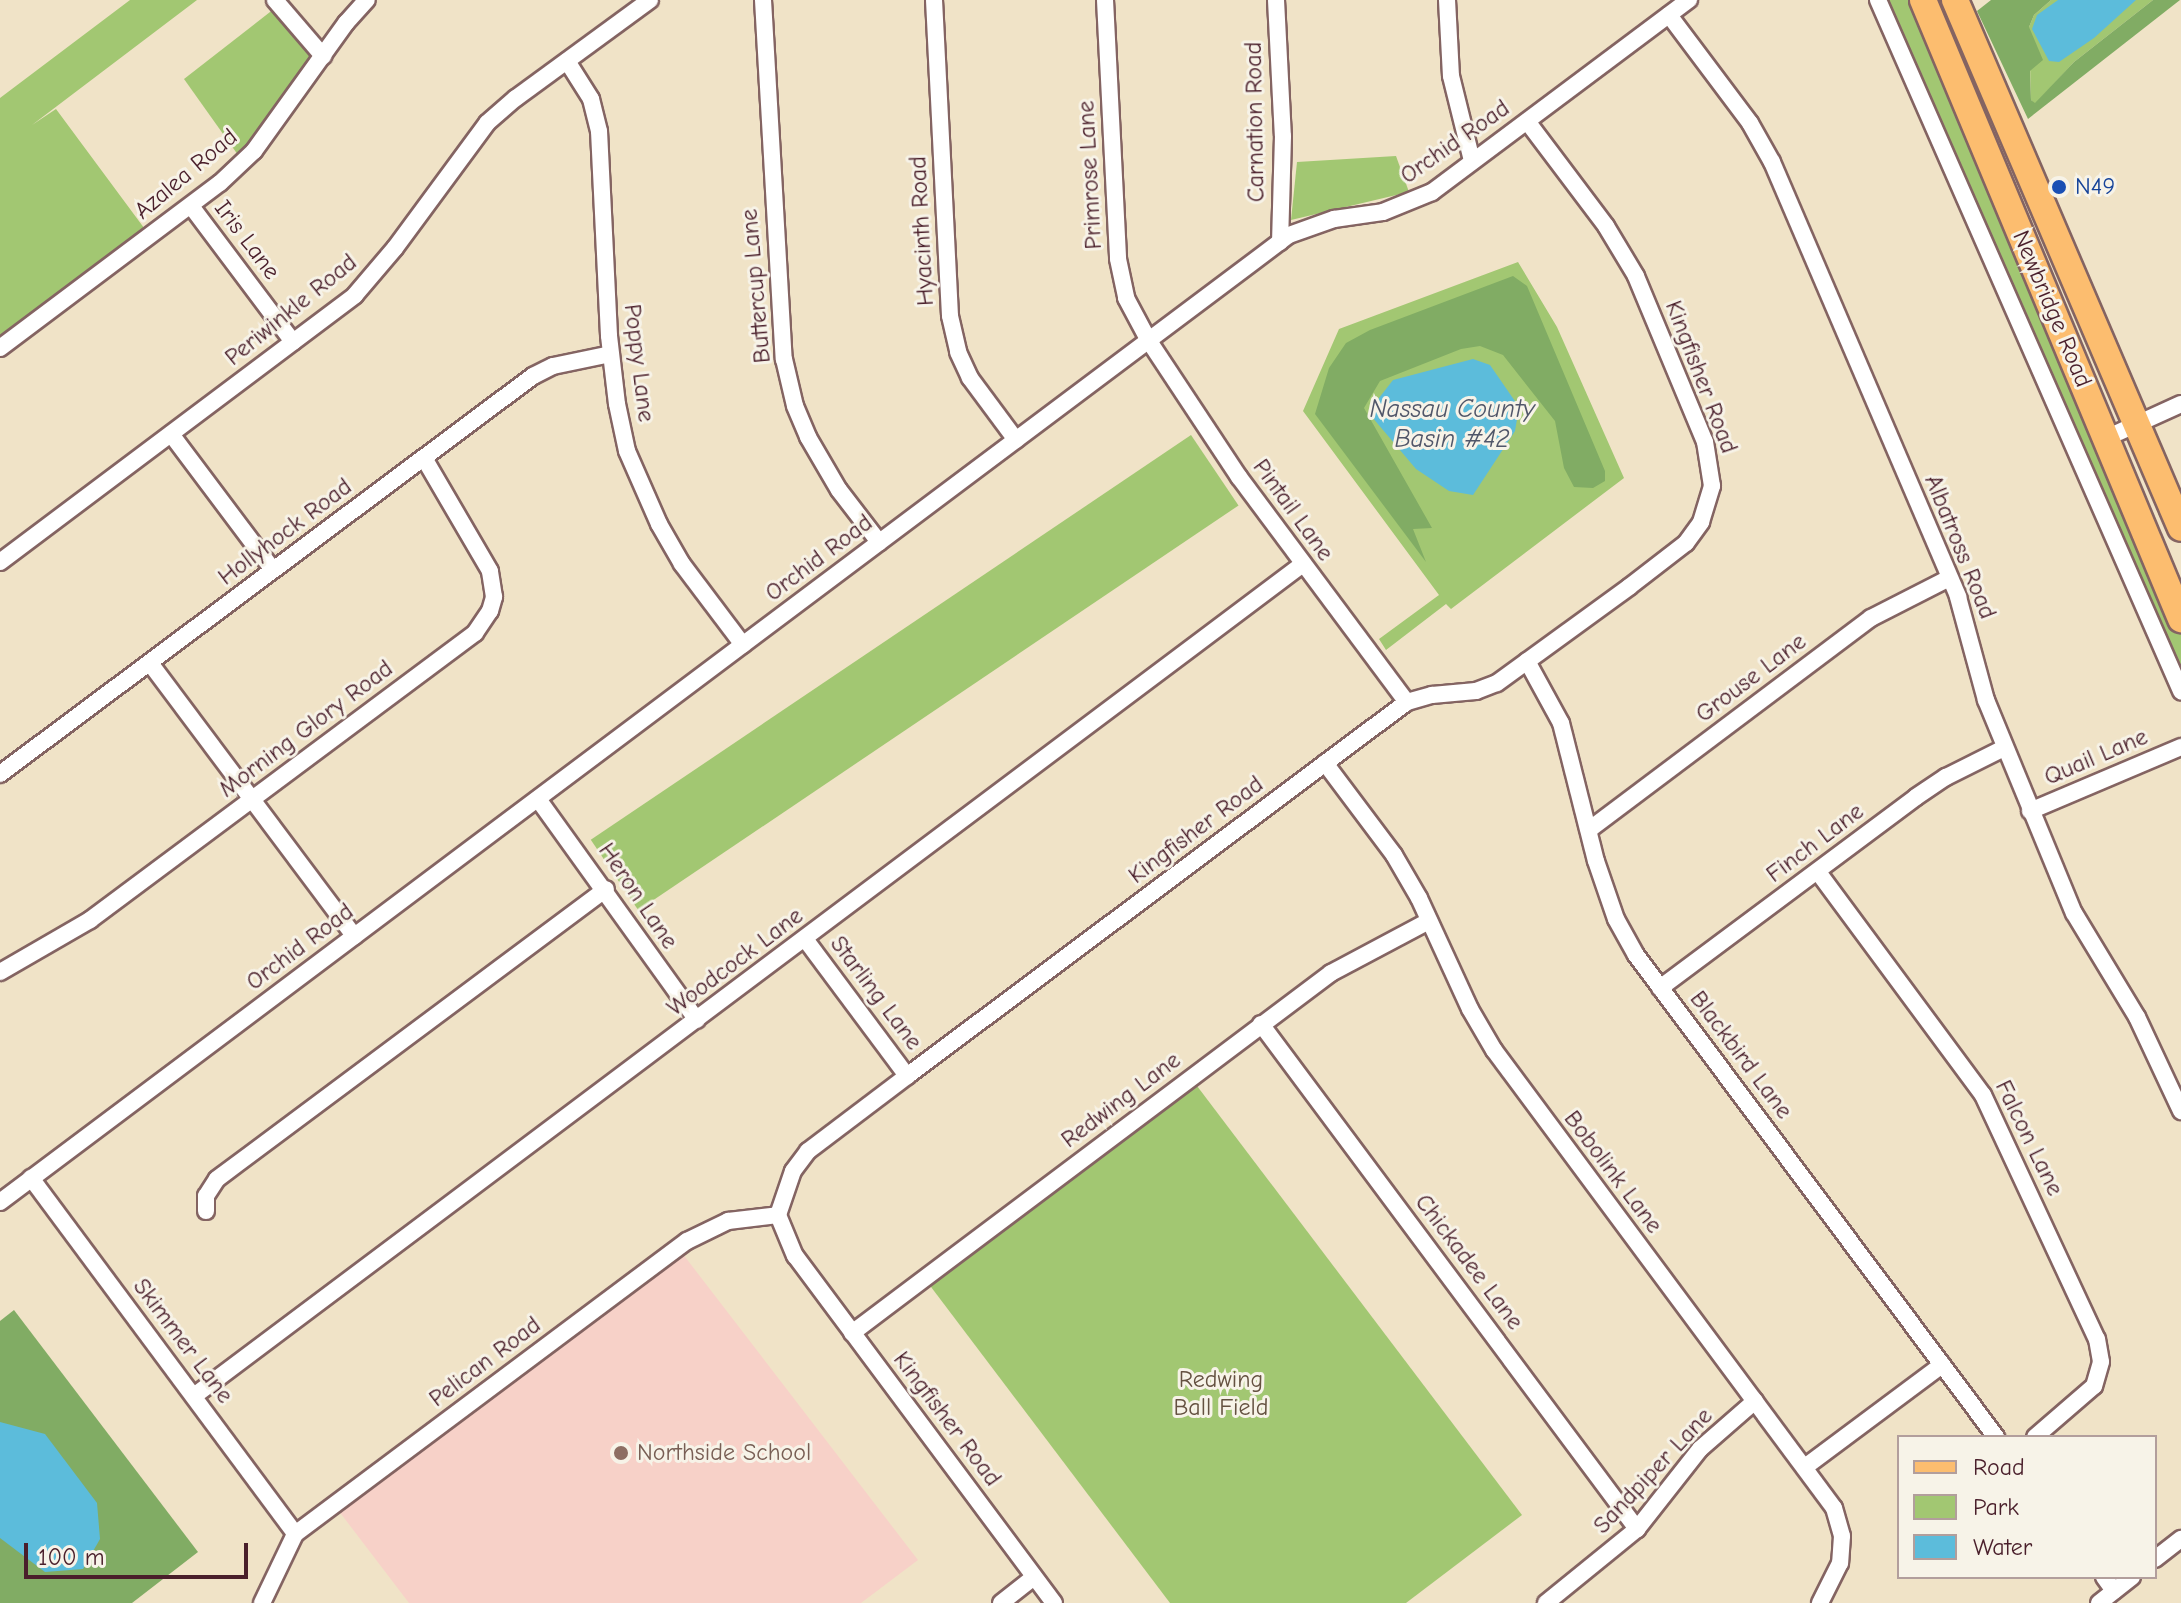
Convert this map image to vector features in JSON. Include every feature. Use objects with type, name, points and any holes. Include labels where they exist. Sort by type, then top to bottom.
[{"type":"main road","name":"Newbridge Road","points":[[1923,0],[2181,619]]},
{"type":"main road","name":"Newbridge Road","points":[[1955,0],[2181,528]]},
{"type":"street","points":[[275,0],[323,56]]},
{"type":"street","name":"Azalea Road","points":[[0,348],[191,206],[254,151],[367,0]]},
{"type":"street","name":"Periwinkle Road","points":[[0,562],[355,295],[375,275],[487,123],[650,0]]},
{"type":"street","name":"Buttercup Lane","points":[[763,0],[784,359],[795,406],[808,437],[839,490],[879,542]]},
{"type":"street","name":"Hyacinth Road","points":[[934,0],[950,316],[958,352],[970,378],[1016,440]]},
{"type":"street","name":"Primrose Lane","points":[[1105,0],[1118,259],[1126,298],[1149,341]]},
{"type":"street","name":"Carnation Road","points":[[1276,0],[1283,136],[1280,242]]},
{"type":"street","points":[[1447,0],[1451,76],[1472,161]]},
{"type":"street","name":"Orchid Road","points":[[0,1202],[1280,242],[1308,226],[1406,205],[1432,192],[1689,0]]},
{"type":"street","points":[[1878,0],[2181,691]]},
{"type":"street","name":"Albatross Road","points":[[1669,15],[1750,123],[1772,162],[1949,578],[2004,748],[2030,811],[2074,913],[2137,1017],[2181,1111]]},
{"type":"street","name":"Poppy Lane","points":[[567,61],[591,99],[599,131],[611,354],[617,404],[638,481],[682,564],[743,645]]},
{"type":"street","name":"Kingfisher Road","points":[[1054,1603],[795,1256],[778,1215],[793,1171],[808,1151],[907,1076],[1407,702],[1432,695],[1476,691],[1497,683],[1686,543],[1701,522],[1712,486],[1705,442],[1636,276],[1606,226],[1527,121]]},
{"type":"street","name":"Iris Lane","points":[[191,206],[293,342]]},
{"type":"street","name":"Pintail Lane","points":[[1149,341],[1239,477],[1407,702]]},
{"type":"street","name":"Hollyhock Road","points":[[0,774],[533,376],[553,366],[611,354]]},
{"type":"street","points":[[2106,438],[2181,404]]},
{"type":"street","points":[[171,434],[273,570]]},
{"type":"street","name":"Morning Glory Road","points":[[0,972],[90,920],[475,633],[490,611],[494,597],[490,571],[424,458]]},
{"type":"street","name":"Woodcock Lane","points":[[194,1396],[1303,564]]},
{"type":"street","name":"Grouse Lane","points":[[1590,829],[1871,618],[1949,578]]},
{"type":"street","name":"Blackbird Lane","points":[[1527,661],[1561,723],[1596,861],[1616,919],[1660,988],[1994,1435]]},
{"type":"street","points":[[150,663],[354,936]]},
{"type":"street","name":"Quail Lane","points":[[2030,811],[2181,747]]},
{"type":"street","name":"Finch Lane","points":[[1660,988],[1946,777],[2004,748]]},
{"type":"street","name":"Bobolink Lane","points":[[1325,763],[1394,855],[1470,1009],[1494,1050],[1834,1508],[1842,1536],[1840,1563],[1820,1603]]},
{"type":"street","name":"Heron Lane","points":[[538,799],[606,889],[644,950],[697,1020]]},
{"type":"street","name":"Falcon Lane","points":[[1818,872],[1983,1095],[2097,1339],[2101,1362],[2094,1386],[2037,1435]]},
{"type":"street","points":[[206,1211],[206,1196],[217,1179],[606,889]]},
{"type":"street","name":"Redwing Lane","points":[[852,1333],[1342,966],[1429,921]]},
{"type":"street","name":"Starling Lane","points":[[805,939],[907,1076]]},
{"type":"street","name":"Chickadee Lane","points":[[1261,1024],[1637,1529]]},
{"type":"street","name":"Skimmer Lane","points":[[31,1178],[295,1534]]},
{"type":"street","name":"Pelican Road","points":[[262,1603],[295,1534],[687,1241],[728,1221],[778,1215]]},
{"type":"street","points":[[1805,1467],[1942,1365]]},
{"type":"street","name":"Sandpiper Lane","points":[[1546,1603],[1637,1529],[1700,1449],[1755,1401]]},
{"type":"street","points":[[2157,1557],[2181,1539]]},
{"type":"street","points":[[1001,1603],[1034,1577]]},
{"type":"street","points":[[2105,1579],[2114,1591]]},
{"type":"street","points":[[2099,1603],[2129,1579]]},
{"type":"shaded area","name":"Northside School","points":[[679,1249],[918,1560],[861,1603],[409,1603],[335,1506]]},
{"type":"green space","points":[[130,0],[197,0],[32,125],[56,109],[150,236],[0,348],[0,98]]},
{"type":"green space","points":[[1883,0],[1917,0],[2181,625],[2181,679]]},
{"type":"green space","points":[[1991,0],[2051,0],[2034,15],[2029,27],[2043,60],[2030,71],[2031,100],[2035,103],[2074,62],[2153,0],[2180,0],[2028,119],[1977,11]]},
{"type":"green space","points":[[2051,0],[2153,0],[2074,62],[2035,104],[2031,100],[2029,27],[2034,15]]},
{"type":"green space","points":[[279,5],[323,56],[243,162],[184,79]]},
{"type":"green space","points":[[1396,156],[1409,192],[1291,220],[1297,162]]},
{"type":"green space","points":[[1518,262],[1557,327],[1624,478],[1451,609],[1446,604],[1386,650],[1379,639],[1439,595],[1303,411],[1339,329]]},
{"type":"green space","points":[[1513,276],[1527,286],[1605,471],[1605,481],[1593,488],[1574,487],[1564,468],[1555,421],[1503,355],[1480,346],[1461,349],[1380,381],[1364,408],[1432,528],[1413,529],[1426,562],[1315,414],[1329,368],[1346,343],[1370,330]]},
{"type":"green space","points":[[1191,435],[1239,505],[638,910],[591,840]]},
{"type":"green space","name":"Redwing Ball Field","points":[[1191,1078],[1522,1515],[1406,1603],[1170,1603],[925,1279]]},
{"type":"green space","points":[[14,1310],[198,1552],[132,1603],[0,1603],[0,1321]]},
{"type":"water","points":[[2058,0],[2136,0],[2094,38],[2059,62],[2049,61],[2032,29],[2037,15]]},
{"type":"water","name":"Nassau County Basin #42","points":[[1473,359],[1490,365],[1519,407],[1515,431],[1473,495],[1449,491],[1416,469],[1372,417],[1379,398],[1393,380]]},
{"type":"water","points":[[0,1422],[45,1434],[97,1503],[100,1539],[83,1569],[45,1572],[0,1538]]},
{"type":"place","name":"N49","points":[[2059,187]]},
{"type":"place","name":"Northside School","points":[[621,1453]]}]
